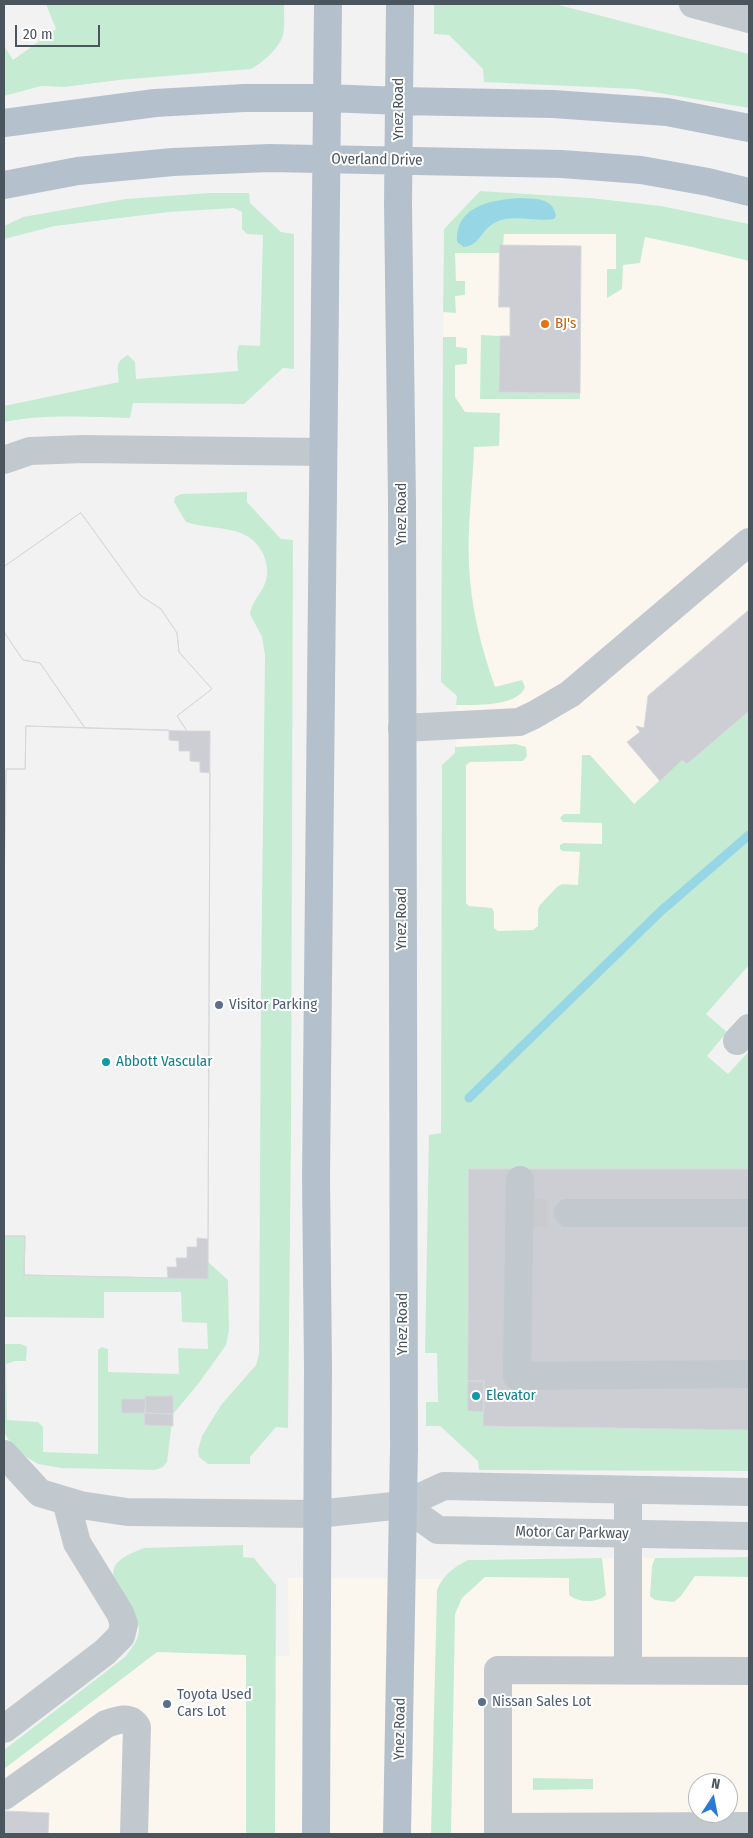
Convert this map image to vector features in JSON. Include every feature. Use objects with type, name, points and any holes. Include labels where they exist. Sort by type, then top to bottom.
[{"type":"main road","points":[[316,1834],[316,1177],[328,4]]},
{"type":"main road","name":"Ynez Road","points":[[397,1834],[404,1448],[400,4]]},
{"type":"main road","points":[[4,123],[155,103],[244,98],[328,98],[553,104],[639,110],[667,112],[749,128]]},
{"type":"main road","name":"Overland Drive","points":[[4,185],[78,171],[173,162],[269,158],[562,164],[641,170],[708,182],[749,192]]},
{"type":"street","points":[[693,4],[749,19]]},
{"type":"street","points":[[4,460],[30,451],[82,449],[323,452]]},
{"type":"street","points":[[402,728],[519,722],[534,715],[570,694],[749,542]]},
{"type":"street","points":[[520,1180],[518,1376],[749,1374]]},
{"type":"street","points":[[568,1213],[749,1213]]},
{"type":"street","points":[[4,1454],[40,1493],[80,1505],[127,1512],[317,1514],[403,1505],[444,1486],[749,1492]]},
{"type":"street","points":[[628,1490],[628,1670]]},
{"type":"street","points":[[4,1729],[105,1652],[121,1636],[124,1624],[120,1613],[77,1543],[66,1501]]},
{"type":"street","name":"Motor Car Parkway","points":[[403,1505],[438,1530],[749,1536]]},
{"type":"street","points":[[749,1671],[498,1670],[498,1831],[749,1826]]},
{"type":"street","points":[[4,1796],[106,1724],[127,1719],[134,1722],[137,1727],[134,1834]]},
{"type":"shaded area","points":[[480,191],[591,198],[661,206],[749,224],[749,723],[473,1004],[442,765],[456,753],[457,696],[441,682],[444,229]]},
{"type":"shaded area","points":[[749,1557],[749,1834],[4,1834],[4,1769],[158,1651],[289,1656],[288,1578],[444,1579],[460,1564],[468,1560]]},
{"type":"green space","points":[[46,4],[284,4],[284,31],[281,40],[274,50],[251,69],[119,80],[64,87],[41,86],[4,96],[4,46],[13,60],[56,29]]},
{"type":"green space","points":[[434,4],[555,4],[749,54],[749,108],[635,89],[484,82],[483,69],[449,35],[434,34]]},
{"type":"green space","points":[[480,191],[591,198],[661,206],[749,224],[749,261],[645,237],[640,263],[623,265],[622,289],[607,298],[607,269],[616,269],[616,234],[504,234],[503,245],[500,245],[500,253],[455,253],[456,281],[465,281],[465,295],[455,296],[456,313],[443,312],[444,229]]},
{"type":"green space","points":[[210,193],[249,193],[250,203],[281,232],[294,234],[294,369],[283,368],[244,404],[133,403],[130,418],[51,417],[4,422],[4,406],[119,382],[119,363],[128,355],[135,362],[136,379],[238,371],[237,353],[239,345],[260,346],[263,235],[247,234],[242,229],[242,212],[234,208],[169,212],[55,226],[4,239],[4,226],[23,217],[125,199]]},
{"type":"green space","points":[[481,335],[500,336],[500,392],[580,393],[580,399],[480,399]]},
{"type":"green space","points":[[443,337],[456,337],[456,347],[467,348],[467,364],[455,365],[455,397],[465,412],[500,413],[499,446],[474,447],[469,536],[470,581],[485,657],[495,687],[522,680],[525,687],[521,694],[514,698],[495,704],[456,705],[457,696],[441,682]]},
{"type":"green space","points":[[247,492],[247,502],[281,539],[293,540],[288,1428],[276,1427],[250,1457],[250,1464],[208,1464],[199,1457],[198,1450],[202,1436],[221,1405],[256,1365],[259,1354],[265,655],[262,637],[250,614],[253,604],[266,580],[267,570],[264,556],[258,545],[250,538],[230,530],[186,522],[174,502],[175,497],[181,494]]},
{"type":"green space","points":[[749,711],[749,965],[706,1014],[727,1032],[707,1056],[728,1074],[749,1051],[749,1169],[470,1169],[468,1411],[484,1412],[483,1426],[749,1430],[749,1471],[479,1470],[478,1461],[440,1426],[426,1426],[426,1402],[438,1402],[437,1353],[425,1353],[429,1135],[441,1133],[442,765],[455,753],[455,747],[516,744],[526,747],[527,756],[523,761],[470,762],[466,765],[466,903],[469,906],[492,908],[494,912],[494,928],[498,931],[533,930],[538,926],[538,909],[540,905],[557,887],[562,884],[578,885],[580,852],[562,851],[560,845],[564,843],[602,844],[602,823],[563,822],[560,818],[564,814],[580,814],[582,755],[590,755],[634,804],[682,760],[687,764]]},
{"type":"green space","points":[[4,1236],[25,1236],[25,1275],[207,1279],[208,1262],[228,1280],[229,1331],[226,1345],[199,1383],[173,1414],[167,1462],[163,1467],[155,1470],[61,1468],[38,1464],[23,1455],[10,1442],[4,1432],[4,1344],[21,1344],[27,1347],[26,1361],[15,1361],[6,1364],[7,1420],[38,1422],[43,1427],[43,1452],[98,1454],[98,1350],[101,1347],[108,1349],[108,1372],[179,1374],[178,1348],[208,1349],[207,1323],[182,1322],[181,1292],[104,1292],[104,1318],[4,1317]]},
{"type":"green space","points":[[243,1545],[243,1557],[254,1558],[276,1585],[275,1834],[246,1834],[246,1655],[157,1652],[4,1769],[4,1750],[125,1657],[138,1637],[139,1630],[135,1615],[114,1579],[115,1565],[121,1559],[144,1548]]},
{"type":"green space","points":[[749,1557],[749,1577],[695,1576],[681,1596],[674,1602],[655,1600],[650,1596],[652,1566],[655,1558]]},
{"type":"green space","points":[[602,1558],[606,1595],[598,1600],[583,1601],[569,1595],[569,1578],[485,1577],[462,1598],[455,1614],[451,1834],[431,1834],[437,1590],[442,1580],[454,1568],[468,1560]]},
{"type":"green space","points":[[533,1778],[593,1779],[593,1789],[533,1790]]},
{"type":"water","points":[[519,198],[537,199],[547,202],[551,205],[556,216],[554,219],[547,220],[516,218],[502,220],[491,225],[470,246],[464,247],[457,242],[458,230],[462,220],[468,213],[487,203]]},
{"type":"building","name":"BJ's","points":[[500,245],[581,246],[580,393],[499,392],[500,336],[510,336],[510,307],[499,307]]},
{"type":"building","name":"Abbott Vascular","points":[[81,513],[141,596],[161,609],[177,633],[179,652],[212,689],[177,716],[187,731],[210,731],[208,1279],[24,1275],[25,1236],[4,1236],[6,769],[25,769],[26,726],[85,728],[40,663],[23,660],[4,632],[4,567]]},
{"type":"building","points":[[81,513],[141,596],[161,609],[177,633],[179,652],[212,689],[177,716],[187,731],[85,728],[40,663],[23,660],[4,632],[4,567]]},
{"type":"building","points":[[749,610],[749,711],[687,764],[682,760],[660,781],[627,742],[640,732],[636,726],[644,728],[648,696]]},
{"type":"building","name":"Abbott Vascular","points":[[26,726],[169,730],[169,740],[179,741],[179,751],[190,751],[190,761],[200,762],[200,772],[210,773],[208,1239],[197,1238],[197,1247],[187,1247],[187,1258],[176,1258],[177,1267],[167,1267],[168,1278],[24,1275],[25,1236],[4,1236],[6,769],[25,769]]},
{"type":"building","points":[[469,1169],[749,1169],[749,1430],[483,1426],[484,1381],[468,1381]]},
{"type":"building","name":"Elevator","points":[[468,1381],[484,1381],[484,1412],[468,1411]]},
{"type":"building","points":[[146,1396],[173,1396],[173,1414],[145,1413]]},
{"type":"building","points":[[122,1399],[146,1399],[145,1413],[122,1413]]},
{"type":"building","points":[[145,1413],[173,1414],[173,1426],[145,1425]]},
{"type":"building","points":[[4,1811],[49,1813],[48,1834],[4,1834]]},
{"type":"waterway","points":[[469,1098],[661,911],[749,835]]},
{"type":"tunnel","points":[[519,1213],[568,1213]]},
{"type":"place","name":"BJ's","points":[[545,324]]},
{"type":"place","name":"Visitor Parking","points":[[219,1005]]},
{"type":"place","name":"Abbott Vascular","points":[[106,1062]]},
{"type":"place","name":"Elevator","points":[[476,1396]]},
{"type":"place","name":"Nissan Sales Lot","points":[[482,1702]]},
{"type":"place","name":"Toyota Used Cars Lot","points":[[167,1704]]}]
